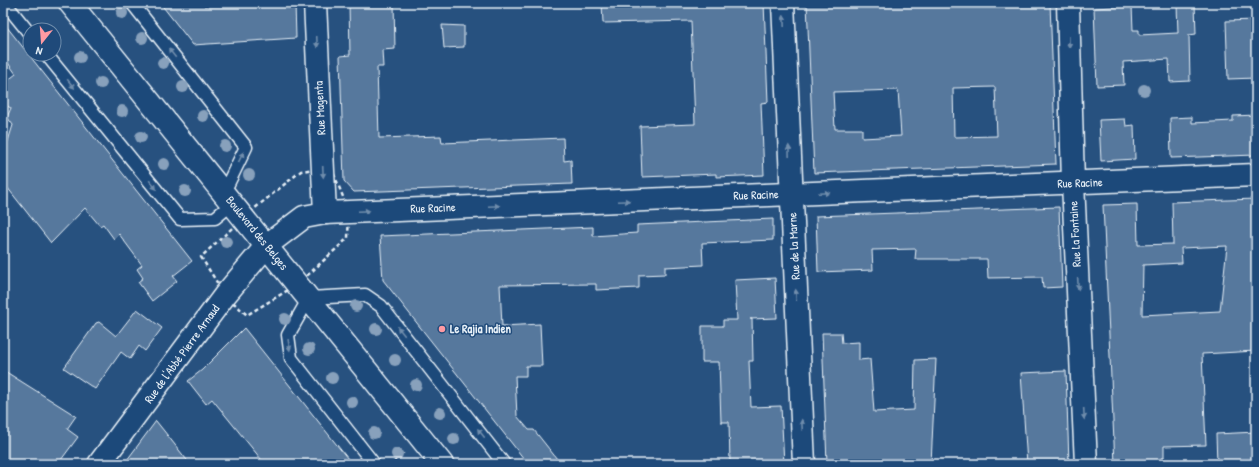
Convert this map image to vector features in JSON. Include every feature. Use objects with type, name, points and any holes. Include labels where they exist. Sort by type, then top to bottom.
[{"type":"street","name":"Boulevard des Belges","points":[[70,3],[442,464]]},
{"type":"street","name":"Rue Magenta","points":[[315,3],[325,213]]},
{"type":"street","name":"Rue de la Marne","points":[[783,3],[804,464]]},
{"type":"street","name":"Rue La Fontaine","points":[[1068,3],[1073,183],[1086,464]]},
{"type":"street","name":"Rue Racine","points":[[266,245],[304,217],[325,213],[1256,175]]},
{"type":"street","name":"Rue de l'Abbé Pierre Arnaud","points":[[99,464],[225,295],[266,245]]},
{"type":"lane","points":[[5,3],[22,24]]},
{"type":"lane","points":[[52,62],[180,219],[216,218],[228,198],[246,147],[132,3]]},
{"type":"lane","points":[[374,464],[291,358],[288,335],[309,298],[365,294],[381,306],[504,464]]},
{"type":"building","points":[[160,3],[204,3],[204,6],[295,3],[296,38],[193,45]]},
{"type":"building","points":[[349,3],[394,3],[395,49],[382,50],[383,67],[377,67],[379,138],[441,136],[442,143],[563,138],[564,161],[571,160],[572,184],[354,192],[344,181],[340,56],[350,55]]},
{"type":"building","points":[[602,3],[764,3],[768,102],[761,103],[764,175],[716,177],[716,174],[642,177],[640,126],[695,124],[691,21],[603,23]]},
{"type":"building","points":[[807,3],[1050,3],[1056,164],[814,173]],"holes":[[[995,87],[997,136],[954,137],[953,88]],[[898,90],[901,136],[862,138],[862,129],[835,129],[833,92]]]},
{"type":"building","points":[[1195,4],[1196,34],[1189,35],[1190,81],[1170,82],[1169,59],[1123,62],[1124,85],[1097,86],[1094,8],[1132,6],[1133,30],[1139,30],[1139,35],[1178,33],[1177,5]]},
{"type":"building","points":[[1256,20],[1256,78],[1228,79],[1226,21]]},
{"type":"building","points":[[3,22],[22,46],[22,62],[35,62],[192,261],[173,276],[177,281],[152,301],[138,282],[143,278],[137,269],[142,265],[119,234],[114,239],[103,224],[100,226],[85,208],[51,243],[3,182],[3,157],[13,125],[7,117],[11,108],[3,104],[3,84],[16,74],[3,56]]},
{"type":"building","points":[[442,25],[464,26],[464,47],[444,48]]},
{"type":"building","points":[[1256,115],[1256,155],[1171,158],[1170,118],[1192,117],[1192,123],[1233,121],[1233,116]]},
{"type":"building","points":[[1125,119],[1126,126],[1134,125],[1135,159],[1101,161],[1099,120]]},
{"type":"building","points":[[1256,199],[1256,351],[1202,354],[1206,445],[1164,446],[1164,458],[1161,458],[1161,464],[1115,464],[1103,205],[1137,204],[1138,245],[1173,244],[1172,202]],"holes":[[[1227,246],[1220,311],[1142,315],[1143,265],[1182,263],[1181,248]]]},
{"type":"building","points":[[1059,207],[1062,287],[1043,288],[1042,277],[988,278],[987,259],[915,259],[916,249],[872,250],[873,270],[818,272],[816,216]]},
{"type":"building","points":[[773,219],[773,240],[702,243],[703,265],[665,267],[665,274],[639,275],[639,288],[596,290],[596,284],[500,285],[502,326],[540,324],[542,366],[526,366],[526,376],[515,376],[517,416],[529,430],[534,430],[561,464],[528,464],[383,280],[380,236],[593,227],[593,236],[637,233],[637,225]]},
{"type":"building","points":[[775,278],[777,318],[750,319],[752,319],[753,361],[749,361],[751,407],[781,406],[784,464],[730,464],[729,422],[721,422],[719,362],[702,362],[702,326],[723,326],[723,320],[737,320],[735,280]]},
{"type":"building","points":[[137,309],[162,328],[145,351],[139,346],[130,359],[121,352],[95,389],[64,368],[96,323],[99,322],[116,336]]},
{"type":"building","points":[[244,328],[352,464],[265,464],[212,399],[206,404],[188,381],[202,370]]},
{"type":"building","points":[[822,333],[841,333],[842,343],[859,342],[859,360],[870,359],[874,412],[914,410],[915,360],[936,359],[931,464],[911,464],[912,462],[869,462],[869,464],[827,464]]},
{"type":"building","points":[[3,370],[76,416],[67,429],[78,437],[58,464],[3,464]]},
{"type":"building","points":[[1066,371],[1069,464],[1027,464],[1021,373]]},
{"type":"building","points":[[156,421],[164,431],[190,464],[124,464]]},
{"type":"building","points":[[1256,432],[1256,464],[1217,464],[1216,434]]},
{"type":"place","name":"Le Rajia Indien","points":[[442,329]]}]
